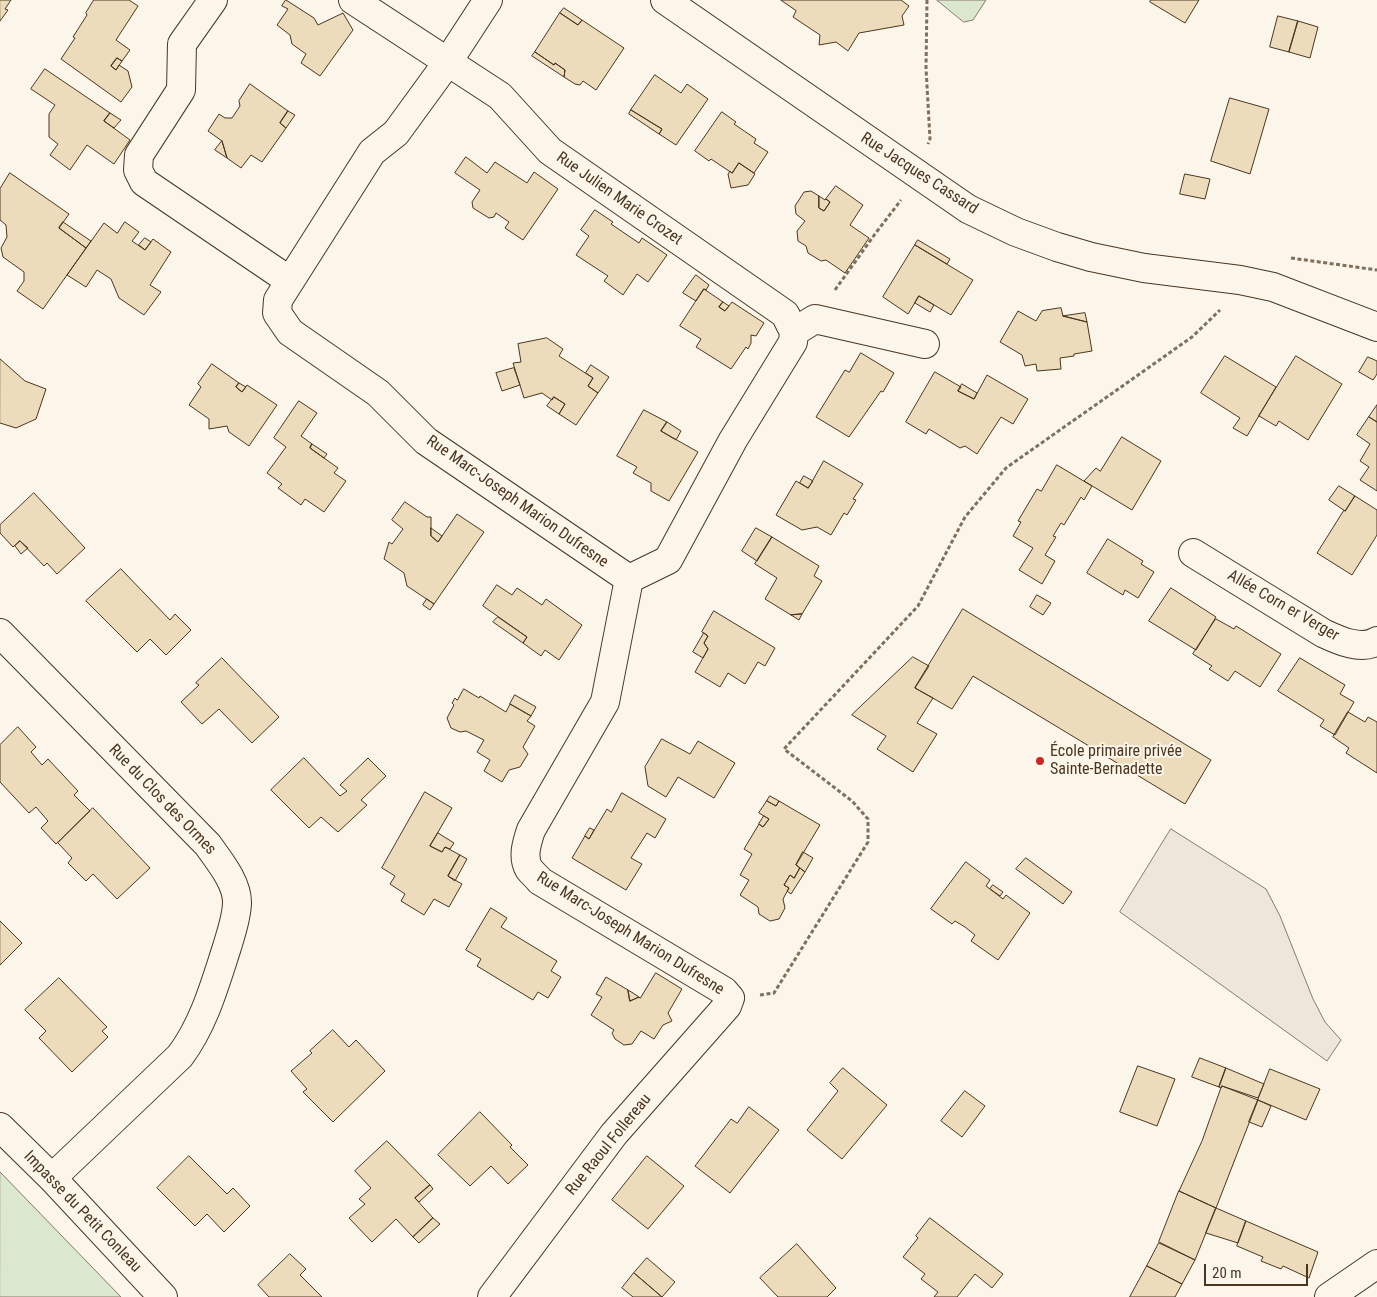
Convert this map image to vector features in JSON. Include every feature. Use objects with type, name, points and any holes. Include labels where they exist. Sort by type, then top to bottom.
[{"type":"street","points":[[213,0],[182,44],[181,90],[139,155],[138,170],[144,182],[290,281]]},
{"type":"street","name":"Rue Julien Marie Crozet","points":[[353,0],[500,96],[550,151],[804,326]]},
{"type":"street","name":"Rue Marc-Joseph Marion Dufresne","points":[[488,0],[447,63],[396,133],[372,152],[278,300],[277,313],[290,332],[378,393],[426,441],[629,579],[606,702],[531,830],[526,843],[525,853],[529,869],[540,881],[724,991],[730,998]]},
{"type":"street","name":"Rue Jacques Cassard","points":[[665,0],[968,209],[1016,232],[1056,247],[1091,257],[1144,268],[1240,280],[1273,287],[1377,327]]},
{"type":"street","points":[[629,579],[668,560],[733,440],[804,326],[925,344]]},
{"type":"street","name":"Allée Corn er Verger","points":[[1193,553],[1323,633],[1340,641],[1356,644],[1374,643],[1377,641]]},
{"type":"street","name":"Rue du Clos des Ormes","points":[[0,633],[208,845],[233,885],[237,901],[233,925],[221,966],[192,1040],[180,1056],[52,1178]]},
{"type":"street","name":"Rue Raoul Follereau","points":[[492,1297],[614,1134],[727,1006],[730,998]]},
{"type":"street","name":"Impasse du Petit Conleau","points":[[0,1127],[52,1178],[164,1297]]},
{"type":"street","points":[[1329,1297],[1375,1271]]},
{"type":"path","points":[[804,326],[919,176],[930,138],[926,68],[927,0]]},
{"type":"path","points":[[730,998],[774,993],[868,842],[868,819],[852,801],[784,749],[918,606],[965,517],[1006,468],[1192,337],[1220,311],[1240,280]]},
{"type":"green space","points":[[937,0],[986,0],[973,20],[964,22]]},
{"type":"green space","points":[[0,1172],[121,1297],[0,1297]]},
{"type":"shaded area","points":[[1171,829],[1266,889],[1280,916],[1313,999],[1325,1022],[1341,1040],[1327,1061],[1120,912]]},
{"type":"building","points":[[0,0],[11,0],[5,9],[8,10],[0,21]]},
{"type":"building","points":[[94,0],[129,0],[138,6],[116,40],[130,50],[122,61],[117,58],[111,66],[116,70],[119,65],[128,71],[132,87],[121,102],[61,59],[75,38],[73,37]]},
{"type":"building","points":[[286,0],[314,18],[318,25],[343,13],[353,30],[320,76],[301,63],[306,54],[292,44],[290,35],[277,25],[288,9],[282,6]]},
{"type":"building","points":[[781,0],[901,0],[909,6],[902,16],[904,25],[859,33],[848,51],[836,42],[819,45],[820,35],[793,17],[796,11]]},
{"type":"building","points":[[1151,0],[1199,0],[1185,23],[1150,2]]},
{"type":"building","points":[[564,8],[582,20],[578,25],[560,13]]},
{"type":"building","points":[[560,13],[578,25],[582,20],[624,48],[596,90],[583,81],[580,85],[575,84],[564,77],[565,70],[535,52]]},
{"type":"building","points":[[1278,16],[1298,21],[1289,52],[1270,47]]},
{"type":"building","points":[[1298,21],[1318,27],[1310,58],[1289,52]]},
{"type":"building","points":[[535,52],[565,70],[564,77],[532,56]]},
{"type":"building","points":[[117,58],[122,61],[116,70],[111,66]]},
{"type":"building","points":[[45,69],[110,113],[104,121],[130,140],[114,164],[87,145],[70,170],[50,155],[58,144],[49,137],[49,114],[55,105],[31,89]]},
{"type":"building","points":[[655,75],[681,93],[687,84],[708,99],[676,145],[659,134],[662,129],[631,110]]},
{"type":"building","points":[[250,84],[288,111],[280,123],[286,128],[262,162],[251,155],[241,168],[227,158],[222,141],[208,131],[219,114],[225,118],[232,118],[240,106],[239,101]]},
{"type":"building","points":[[1230,98],[1269,109],[1250,174],[1211,161]]},
{"type":"building","points":[[631,110],[662,129],[659,134],[629,114]]},
{"type":"building","points":[[288,111],[295,115],[286,128],[280,123]]},
{"type":"building","points":[[722,112],[736,122],[734,124],[756,139],[754,143],[768,152],[754,173],[739,163],[732,173],[695,151]]},
{"type":"building","points":[[110,113],[121,120],[114,128],[104,121]]},
{"type":"building","points":[[222,141],[227,158],[215,150]]},
{"type":"building","points":[[466,157],[487,173],[495,162],[527,183],[534,172],[558,189],[523,240],[505,228],[509,222],[496,213],[494,217],[489,218],[473,208],[472,202],[480,190],[455,173]]},
{"type":"building","points":[[739,163],[755,174],[748,185],[731,188],[728,174],[730,171],[732,173]]},
{"type":"building","points":[[10,173],[69,214],[59,228],[86,248],[43,309],[17,291],[24,281],[24,272],[3,257],[1,248],[7,237],[6,225],[0,220],[0,189]]},
{"type":"building","points":[[1185,174],[1210,179],[1205,199],[1180,194]]},
{"type":"building","points":[[836,186],[863,205],[850,225],[869,238],[845,273],[826,260],[821,261],[808,253],[806,246],[798,241],[797,231],[805,221],[796,214],[795,206],[804,192],[811,191],[819,196],[819,208],[824,211],[830,202],[826,199]]},
{"type":"building","points":[[819,196],[830,202],[824,211],[819,208]]},
{"type":"building","points":[[595,210],[613,222],[611,224],[639,243],[642,238],[667,255],[648,282],[637,274],[623,295],[604,281],[608,276],[576,255],[589,236],[581,230]]},
{"type":"building","points":[[63,222],[91,241],[86,248],[59,228]]},
{"type":"building","points":[[125,222],[139,232],[132,241],[145,250],[153,239],[171,252],[150,285],[161,292],[144,315],[119,298],[111,279],[97,270],[86,287],[67,275],[104,223],[117,233]]},
{"type":"building","points":[[145,238],[151,242],[145,250],[139,245]]},
{"type":"building","points":[[918,240],[950,259],[947,264],[915,245]]},
{"type":"building","points":[[915,245],[973,280],[951,315],[919,296],[908,314],[883,297]]},
{"type":"building","points":[[696,275],[709,285],[696,301],[683,293]]},
{"type":"building","points":[[704,289],[723,302],[719,307],[725,311],[732,302],[764,323],[756,336],[751,335],[751,343],[748,349],[746,347],[731,369],[696,347],[701,339],[680,326]]},
{"type":"building","points":[[919,296],[934,305],[930,312],[915,303]]},
{"type":"building","points":[[723,302],[729,306],[725,311],[719,307]]},
{"type":"building","points":[[1061,308],[1063,316],[1087,322],[1092,351],[1060,358],[1061,369],[1037,371],[1036,364],[1025,366],[1022,355],[1000,342],[1018,311],[1036,321],[1042,311]]},
{"type":"building","points":[[1085,313],[1087,322],[1063,316]]},
{"type":"building","points":[[547,338],[563,349],[559,356],[593,378],[588,386],[598,393],[576,425],[559,414],[565,404],[554,397],[552,400],[542,393],[524,398],[513,363],[521,362],[518,344]]},
{"type":"building","points":[[861,353],[894,373],[883,392],[881,391],[849,437],[816,417],[845,370],[849,372]]},
{"type":"building","points":[[1225,356],[1276,387],[1247,436],[1233,428],[1240,418],[1201,393]]},
{"type":"building","points":[[1296,356],[1342,384],[1308,440],[1279,421],[1276,426],[1259,416]]},
{"type":"building","points":[[1368,357],[1377,361],[1377,374],[1373,380],[1359,372]]},
{"type":"building","points":[[0,359],[25,381],[46,389],[36,419],[16,428],[0,423]]},
{"type":"building","points":[[212,364],[239,383],[236,387],[242,392],[247,385],[277,405],[249,446],[229,432],[227,426],[209,429],[209,419],[189,405],[201,387],[198,384]]},
{"type":"building","points":[[591,365],[609,377],[598,393],[588,386],[593,378],[586,373]]},
{"type":"building","points":[[514,368],[520,385],[502,391],[496,373]]},
{"type":"building","points":[[935,372],[961,387],[958,391],[974,399],[987,375],[1028,399],[1013,424],[1001,417],[977,454],[965,446],[960,448],[929,429],[926,434],[906,422]]},
{"type":"building","points":[[239,383],[246,387],[242,392],[236,387]]},
{"type":"building","points":[[962,384],[977,393],[974,399],[958,391]]},
{"type":"building","points":[[554,397],[565,404],[559,414],[547,406]]},
{"type":"building","points":[[299,401],[317,413],[301,436],[312,444],[310,448],[338,468],[334,473],[346,481],[324,512],[305,499],[301,505],[278,488],[282,484],[267,473],[286,447],[274,438]]},
{"type":"building","points":[[1377,405],[1377,422],[1369,417]]},
{"type":"building","points":[[644,410],[667,422],[661,431],[698,452],[669,501],[651,491],[651,483],[633,473],[637,467],[617,456]]},
{"type":"building","points":[[1369,417],[1377,422],[1377,491],[1360,480],[1369,467],[1360,461],[1370,444],[1357,435]]},
{"type":"building","points":[[667,422],[681,431],[676,440],[661,431]]},
{"type":"building","points":[[1122,437],[1161,461],[1132,510],[1084,481],[1096,468],[1100,471]]},
{"type":"building","points":[[312,444],[327,454],[324,458],[310,448]]},
{"type":"building","points":[[824,461],[863,484],[853,499],[856,500],[847,515],[844,513],[831,535],[817,527],[802,530],[776,515],[796,481],[808,488]]},
{"type":"building","points":[[1057,465],[1092,486],[1084,500],[1081,497],[1064,525],[1061,523],[1053,536],[1056,537],[1045,555],[1055,561],[1042,584],[1019,570],[1033,548],[1013,536],[1021,522],[1018,521],[1037,489],[1041,491]]},
{"type":"building","points":[[804,476],[813,481],[808,488],[800,483]]},
{"type":"building","points":[[1339,486],[1355,496],[1345,511],[1329,500]]},
{"type":"building","points":[[34,493],[85,548],[57,574],[47,563],[44,566],[20,541],[13,547],[0,533],[0,525]]},
{"type":"building","points":[[1355,496],[1377,510],[1377,535],[1352,575],[1317,553]]},
{"type":"building","points":[[405,502],[427,517],[431,517],[431,536],[438,542],[457,514],[484,532],[434,604],[407,586],[404,573],[384,559],[389,542],[392,544],[403,529],[392,520]]},
{"type":"building","points":[[431,528],[442,536],[438,542],[431,536]]},
{"type":"building","points":[[756,528],[772,537],[757,561],[742,551]]},
{"type":"building","points":[[772,537],[819,566],[814,576],[822,581],[802,614],[791,615],[765,599],[777,578],[755,564]]},
{"type":"building","points":[[1108,539],[1143,561],[1141,564],[1154,572],[1138,598],[1125,590],[1123,595],[1087,573]]},
{"type":"building","points":[[20,541],[28,548],[21,554],[15,546]]},
{"type":"building","points":[[121,569],[170,620],[175,614],[191,630],[166,655],[150,639],[137,652],[86,601]]},
{"type":"building","points":[[497,585],[512,595],[517,588],[542,605],[546,599],[582,625],[559,660],[545,650],[541,656],[523,643],[527,637],[483,606]]},
{"type":"building","points":[[1171,588],[1216,617],[1196,650],[1149,621]]},
{"type":"building","points":[[1037,595],[1051,603],[1043,615],[1030,607]]},
{"type":"building","points":[[427,599],[434,604],[430,610],[423,605]]},
{"type":"building","points":[[963,609],[1211,760],[1185,804],[973,676],[952,709],[915,688]]},
{"type":"building","points":[[714,611],[775,648],[765,666],[758,662],[745,684],[728,673],[720,687],[695,672],[708,649],[704,643],[708,636],[702,632]]},
{"type":"building","points":[[802,614],[799,620],[791,615]]},
{"type":"building","points":[[498,617],[527,637],[523,643],[493,622]]},
{"type":"building","points":[[1216,619],[1234,629],[1236,626],[1281,654],[1260,687],[1235,671],[1228,681],[1209,669],[1212,666],[1193,654]]},
{"type":"building","points":[[704,633],[708,636],[704,643],[708,649],[703,658],[693,652]]},
{"type":"building","points":[[913,657],[929,666],[915,688],[933,698],[917,723],[937,734],[913,772],[877,749],[886,736],[852,715]]},
{"type":"building","points":[[222,658],[279,717],[252,743],[219,709],[202,724],[181,702],[199,685],[196,683]]},
{"type":"building","points":[[1300,658],[1345,685],[1340,694],[1354,702],[1335,735],[1320,726],[1324,720],[1278,691]]},
{"type":"building","points":[[464,689],[479,698],[480,696],[506,712],[510,704],[531,716],[527,721],[535,726],[523,747],[528,754],[520,767],[509,770],[502,782],[484,771],[490,760],[477,752],[484,740],[466,731],[460,732],[451,728],[447,718],[454,705],[452,703],[455,698],[457,700]]},
{"type":"building","points":[[515,695],[536,707],[531,716],[510,704]]},
{"type":"building","points":[[1348,712],[1365,722],[1368,717],[1377,722],[1377,773],[1346,753],[1349,748],[1333,737]]},
{"type":"building","points":[[18,727],[36,747],[31,752],[42,765],[48,759],[78,791],[74,795],[90,811],[56,844],[41,828],[48,821],[36,807],[29,813],[0,782],[0,745]]},
{"type":"building","points":[[662,739],[690,754],[698,741],[735,763],[714,798],[678,777],[666,797],[648,786],[645,767]]},
{"type":"building","points":[[304,758],[340,796],[347,791],[340,785],[368,758],[386,776],[361,800],[367,805],[338,832],[321,817],[309,828],[271,790]]},
{"type":"building","points":[[425,792],[452,808],[430,846],[442,852],[445,847],[460,855],[448,876],[462,884],[449,907],[434,899],[424,915],[401,901],[405,894],[390,884],[395,876],[382,868]]},
{"type":"building","points":[[622,793],[666,819],[655,838],[647,833],[631,858],[642,864],[626,890],[572,858],[585,836],[589,839],[607,809],[611,812]]},
{"type":"building","points":[[770,796],[779,801],[776,806],[767,801]]},
{"type":"building","points":[[767,801],[776,806],[779,801],[820,825],[796,865],[800,868],[794,878],[790,875],[784,885],[789,888],[783,899],[785,908],[779,919],[770,921],[759,914],[758,907],[740,895],[749,880],[740,875],[752,854],[744,849],[759,824],[763,827],[769,819],[759,813]]},
{"type":"building","points":[[93,808],[150,868],[117,899],[93,874],[86,881],[68,863],[72,858],[58,843]]},
{"type":"building","points":[[764,816],[769,819],[763,827],[759,824]]},
{"type":"building","points":[[590,828],[594,830],[589,839],[585,836]]},
{"type":"building","points":[[438,833],[454,843],[450,849],[445,847],[442,852],[430,846]]},
{"type":"building","points":[[803,852],[813,858],[805,872],[796,865]]},
{"type":"building","points":[[460,855],[467,859],[455,881],[448,876]]},
{"type":"building","points":[[1026,858],[1072,892],[1063,904],[1016,869]]},
{"type":"building","points":[[966,862],[990,880],[986,886],[1003,899],[1006,895],[1030,913],[998,960],[971,941],[975,935],[965,927],[955,921],[952,924],[931,909]]},
{"type":"building","points":[[800,868],[805,872],[791,894],[787,891],[789,888],[784,885],[790,875],[794,878]]},
{"type":"building","points":[[993,885],[1003,892],[1000,896],[990,889]]},
{"type":"building","points":[[491,908],[507,918],[501,927],[557,961],[551,971],[561,977],[548,998],[538,992],[533,1000],[477,966],[481,959],[466,950]]},
{"type":"building","points":[[0,921],[22,943],[0,965]]},
{"type":"building","points":[[656,973],[682,989],[668,1013],[672,1021],[663,1025],[654,1039],[641,1031],[632,1044],[624,1045],[615,1039],[612,1033],[614,1030],[591,1015],[602,997],[596,994],[606,977],[628,990],[630,1001],[640,998]]},
{"type":"building","points":[[59,978],[107,1027],[102,1031],[108,1037],[72,1072],[39,1038],[46,1031],[25,1010]]},
{"type":"building","points":[[628,990],[633,993],[639,997],[630,1001]]},
{"type":"building","points":[[333,1030],[349,1047],[356,1040],[385,1071],[333,1122],[303,1092],[307,1089],[291,1071],[312,1053],[310,1051]]},
{"type":"building","points":[[1200,1058],[1226,1068],[1219,1087],[1192,1077]]},
{"type":"building","points":[[1138,1066],[1175,1079],[1157,1126],[1120,1112]]},
{"type":"building","points":[[843,1068],[887,1105],[842,1159],[807,1130],[838,1091],[830,1083]]},
{"type":"building","points":[[1226,1068],[1264,1084],[1258,1098],[1222,1086],[1221,1088],[1219,1087]]},
{"type":"building","points":[[1270,1069],[1320,1089],[1306,1120],[1258,1100]]},
{"type":"building","points":[[1222,1086],[1258,1100],[1216,1208],[1179,1191],[1202,1141]]},
{"type":"building","points":[[965,1091],[985,1106],[962,1137],[941,1121]]},
{"type":"building","points":[[1258,1100],[1271,1106],[1262,1127],[1249,1122]]},
{"type":"building","points":[[749,1107],[779,1130],[730,1193],[695,1166],[731,1119],[737,1123]]},
{"type":"building","points":[[480,1112],[512,1145],[510,1147],[528,1165],[508,1184],[491,1166],[470,1186],[438,1155]]},
{"type":"building","points":[[387,1141],[430,1185],[415,1198],[433,1218],[413,1237],[396,1219],[372,1242],[349,1218],[365,1204],[359,1199],[371,1188],[355,1171]]},
{"type":"building","points":[[189,1156],[227,1194],[233,1188],[250,1206],[224,1232],[207,1214],[195,1226],[157,1188]]},
{"type":"building","points":[[647,1156],[684,1186],[648,1229],[612,1200]]},
{"type":"building","points":[[430,1185],[433,1189],[419,1202],[415,1198]]},
{"type":"building","points":[[1179,1191],[1216,1208],[1195,1260],[1159,1242]]},
{"type":"building","points":[[1216,1208],[1246,1221],[1238,1243],[1206,1233]]},
{"type":"building","points":[[433,1218],[440,1224],[419,1243],[413,1237]]},
{"type":"building","points":[[930,1218],[1003,1274],[992,1288],[975,1274],[957,1297],[934,1297],[938,1292],[921,1279],[925,1274],[903,1257],[918,1238],[916,1236]]},
{"type":"building","points":[[1246,1221],[1318,1252],[1309,1278],[1283,1266],[1281,1269],[1261,1261],[1263,1257],[1237,1246]]},
{"type":"building","points":[[1159,1243],[1195,1260],[1182,1284],[1147,1266]]},
{"type":"building","points":[[797,1244],[836,1288],[827,1297],[778,1297],[760,1278]]},
{"type":"building","points":[[290,1254],[306,1269],[300,1275],[322,1297],[269,1297],[258,1285]]},
{"type":"building","points":[[647,1258],[675,1282],[662,1297],[634,1273]]},
{"type":"building","points":[[1147,1266],[1182,1284],[1175,1297],[1130,1297]]},
{"type":"building","points":[[634,1273],[662,1297],[633,1297],[622,1288]]},
{"type":"place","name":"École primaire privée Sainte-Bernadette","points":[[1040,761]]}]
